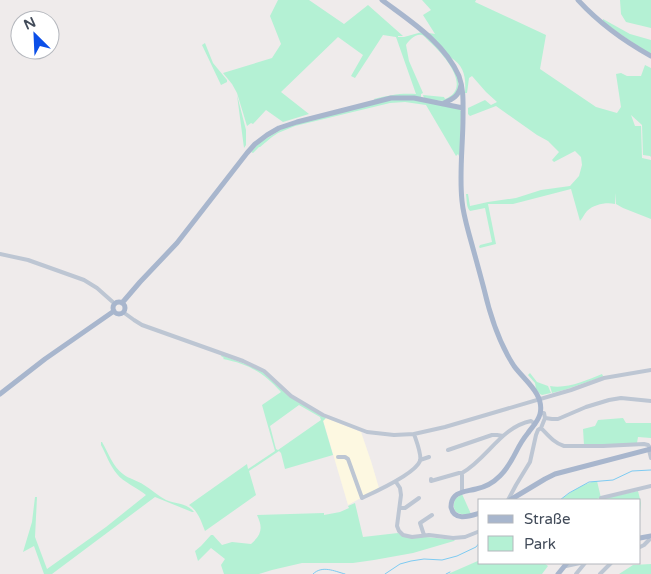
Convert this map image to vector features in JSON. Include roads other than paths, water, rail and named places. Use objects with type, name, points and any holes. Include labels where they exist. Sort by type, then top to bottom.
[{"type":"main road","points":[[382,0],[423,31],[443,51],[451,60],[461,82],[463,105],[462,199],[468,231],[484,291],[500,340],[515,368],[534,389],[539,399],[540,413],[535,424],[500,476],[484,487],[462,492],[455,496],[452,501],[453,512],[457,515],[463,517],[478,514]]},
{"type":"main road","points":[[578,0],[594,17],[613,32],[651,56]]},
{"type":"main road","points":[[443,103],[455,97],[460,90],[461,82]]},
{"type":"main road","points":[[122,304],[177,243],[247,153],[267,135],[292,123],[391,98],[414,98],[463,105]]},
{"type":"main road","points":[[114,311],[113,307],[115,304],[119,302],[122,304]]},
{"type":"main road","points":[[114,311],[119,314],[124,312],[125,308],[122,304]]},
{"type":"main road","points":[[0,394],[45,358],[114,311]]},
{"type":"main road","points":[[511,499],[555,474],[650,449]]},
{"type":"main road","points":[[558,574],[566,565]]},
{"type":"street","points":[[0,254],[28,260],[84,280],[97,288],[115,304]]},
{"type":"street","points":[[124,312],[142,325],[258,367],[291,396],[334,420],[374,433],[399,436],[457,423],[571,390],[608,377],[651,370]]},
{"type":"street","points":[[540,413],[544,414],[545,418],[552,420],[609,400],[621,398],[651,400]]},
{"type":"street","points":[[509,499],[530,462],[536,435],[545,418]]},
{"type":"street","points":[[431,479],[431,481],[462,473],[469,469],[515,426],[531,421],[535,424]]},
{"type":"street","points":[[541,428],[554,441],[564,446],[648,445],[651,458]]},
{"type":"street","points":[[414,434],[420,460]]},
{"type":"street","points":[[448,450],[492,435],[503,436]]},
{"type":"street","points":[[338,458],[345,457],[348,459],[362,498],[396,482],[415,467],[420,460],[428,457]]},
{"type":"street","points":[[462,473],[462,492]]},
{"type":"street","points":[[396,482],[400,488],[401,495],[397,523],[399,531],[404,535],[453,538],[465,537],[478,531]]},
{"type":"street","points":[[601,498],[651,486]]},
{"type":"street","points":[[400,508],[405,508],[419,498]]},
{"type":"street","points":[[424,535],[420,523],[432,515]]},
{"type":"street","points":[[576,574],[584,564]]},
{"type":"street","points":[[600,574],[610,564]]},
{"type":"waterway","points":[[561,499],[589,482],[613,480],[632,471],[651,470]]},
{"type":"waterway","points":[[385,574],[400,564],[424,559],[442,560],[457,556],[478,544]]},
{"type":"waterway","points":[[313,574],[324,569],[345,574]]},
{"type":"waterway","points":[[446,574],[450,572]]}]
